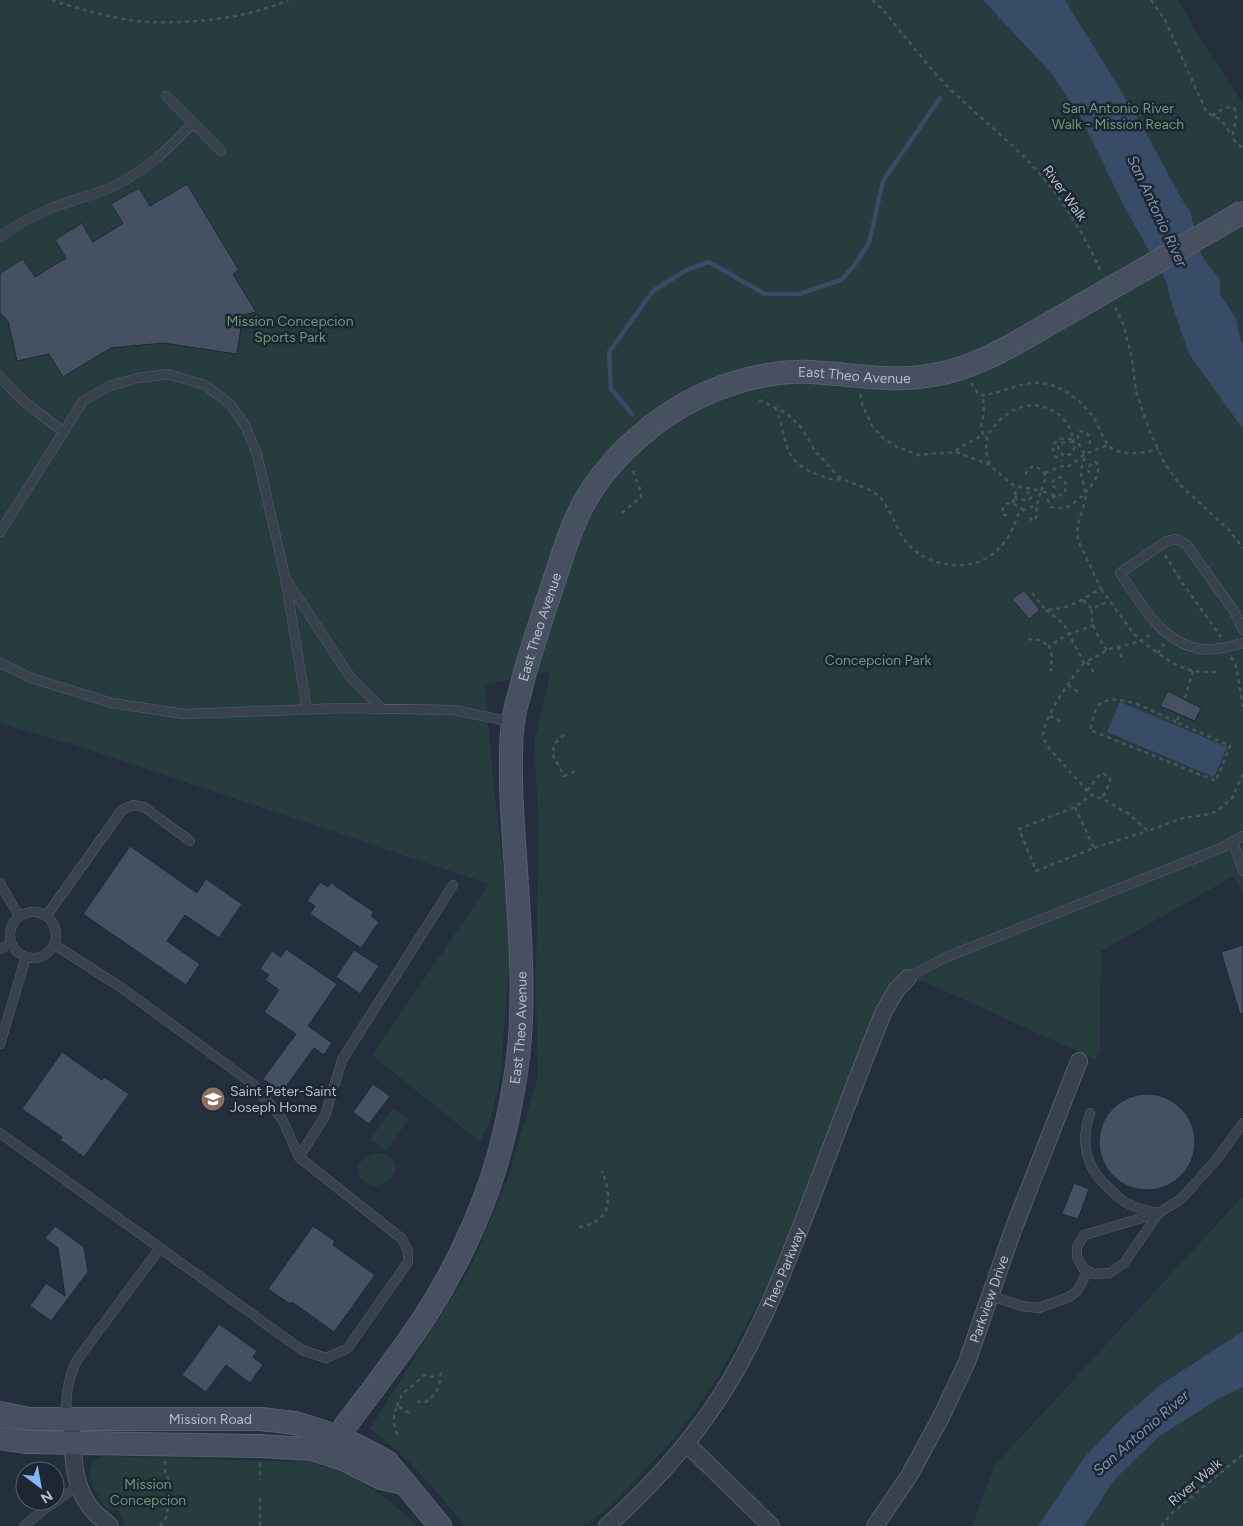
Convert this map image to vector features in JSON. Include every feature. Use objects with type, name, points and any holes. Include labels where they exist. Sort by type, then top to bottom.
[{"type":"street","name":"East Theo Avenue","points":[[333,1446],[425,1316],[474,1225],[493,1175],[505,1130],[516,1076],[521,1019],[521,959],[512,804],[512,722],[527,664],[567,541],[585,501],[611,465],[642,434],[677,409],[714,390],[750,379],[779,373],[807,372],[870,377],[922,377],[944,374],[964,367],[989,356],[1075,309],[1243,212]]},
{"type":"street","name":"Theo Parkway","points":[[607,1526],[644,1492],[687,1444],[731,1380],[759,1328],[785,1269],[884,1011],[897,989],[908,978]]},
{"type":"street","name":"Parkview Drive","points":[[875,1526],[909,1476],[941,1417],[966,1362],[1013,1230],[1079,1061]]},
{"type":"street","name":"Mission Road","points":[[0,1413],[30,1418],[262,1419],[295,1423],[333,1446],[343,1458],[381,1478],[403,1483],[440,1526]]},
{"type":"street","points":[[69,1419],[74,1468],[78,1486],[95,1513],[110,1526]]},
{"type":"street","name":"Mission Road","points":[[0,1438],[26,1442],[260,1446],[312,1449],[333,1446]]},
{"type":"street","points":[[687,1444],[771,1526]]},
{"type":"lane","points":[[166,96],[221,151]]},
{"type":"lane","points":[[0,237],[15,226],[46,210],[112,187],[141,170],[160,156],[193,123]]},
{"type":"lane","points":[[0,532],[84,401],[109,386],[138,378],[168,374],[205,384],[230,404],[245,425],[257,454],[285,577],[307,710]]},
{"type":"lane","points":[[0,376],[18,397],[64,432]]},
{"type":"lane","points":[[1243,630],[1234,611],[1186,544],[1176,539],[1167,541],[1120,573],[1157,625],[1184,644],[1202,650],[1243,643]]},
{"type":"lane","points":[[285,577],[350,678],[382,709]]},
{"type":"lane","points":[[0,663],[31,678],[112,704],[184,714],[307,710],[454,710],[512,722]]},
{"type":"lane","points":[[47,915],[122,810],[133,805],[144,807],[190,841]]},
{"type":"lane","points":[[908,978],[944,958],[1212,852],[1243,836]]},
{"type":"lane","points":[[1233,842],[1243,871]]},
{"type":"lane","points":[[0,883],[19,916]]},
{"type":"lane","points":[[299,1157],[325,1116],[342,1060],[453,885]]},
{"type":"lane","points":[[38,911],[47,915],[53,921],[57,937],[55,945],[48,954],[37,958],[26,957],[17,952],[11,943],[10,933],[12,924],[19,916],[28,912],[38,911]]},
{"type":"lane","points":[[0,949],[11,943]]},
{"type":"lane","points":[[0,1133],[302,1350],[326,1358],[348,1348],[408,1262],[408,1251],[402,1238],[299,1157],[282,1119],[252,1084],[122,988],[55,945]]},
{"type":"lane","points":[[0,1044],[26,957]]},
{"type":"lane","points":[[1090,1113],[1086,1127],[1086,1149],[1090,1166],[1100,1182],[1128,1204],[1159,1213]]},
{"type":"lane","points":[[1159,1213],[1124,1263],[1110,1273],[1094,1274],[1083,1268],[1077,1257],[1077,1246],[1084,1235],[1159,1213],[1181,1200],[1217,1159],[1243,1123]]},
{"type":"lane","points":[[69,1419],[66,1394],[70,1376],[77,1360],[160,1248]]},
{"type":"lane","points":[[991,1296],[1022,1306],[1039,1308],[1069,1297],[1077,1290],[1088,1271]]},
{"type":"lane","points":[[24,1526],[78,1486]]},
{"type":"path","points":[[52,0],[101,15],[148,22],[191,21],[241,14],[280,4],[288,0]]},
{"type":"path","name":"River Walk","points":[[872,0],[883,10],[945,84],[980,118],[1022,154],[1047,181],[1072,217],[1102,276]]},
{"type":"path","points":[[1151,0],[1165,20],[1206,111],[1221,120],[1229,132],[1233,134],[1236,143],[1243,148]]},
{"type":"path","points":[[1212,116],[1225,108],[1234,108],[1238,120],[1233,134]]},
{"type":"path","points":[[1113,301],[1124,326],[1132,358],[1136,391],[1149,430],[1165,464],[1179,484],[1229,530],[1243,548]]},
{"type":"path","points":[[964,367],[973,387],[979,395],[1001,392],[1014,386],[1031,382],[1045,383],[1069,394],[1081,404],[1094,419],[1109,445],[1114,449],[1146,454],[1158,449]]},
{"type":"path","points":[[860,393],[863,407],[873,427],[895,446],[918,455],[956,452],[989,465],[1014,485],[1056,496]]},
{"type":"path","points":[[983,395],[984,414],[981,424],[985,435],[989,465]]},
{"type":"path","points":[[759,400],[786,414],[800,426],[815,451],[843,479],[860,484],[876,494],[890,512],[912,549],[931,560],[946,564],[973,563],[990,556],[1000,547],[1014,526],[1019,513],[1030,509],[1036,504]]},
{"type":"path","points":[[956,452],[959,448],[985,435],[1008,413],[1017,408],[1032,404],[1054,410],[1065,420],[1070,429],[1074,441],[1075,447],[1071,454],[1064,456],[1059,451],[1059,445],[1064,442],[1074,441]]},
{"type":"path","points":[[774,407],[790,455],[798,465],[829,479],[843,479]]},
{"type":"path","points":[[1085,445],[1090,442],[1090,438],[1086,432],[1080,431],[1078,434],[1080,446],[1085,454],[1085,460],[1081,468],[1085,499],[1077,534],[1078,540],[1102,589],[1140,641],[1170,661],[1193,671],[1217,672]]},
{"type":"path","points":[[1062,461],[1052,451],[1053,444],[1060,439],[1074,441]]},
{"type":"path","points":[[1045,473],[1063,466],[1069,466],[1085,454],[1109,445]]},
{"type":"path","points":[[1058,484],[1056,488],[1052,486],[1052,482],[1060,477],[1067,485],[1064,494],[1048,500],[1050,505],[1055,508],[1063,508],[1076,501],[1090,487],[1099,472],[1096,462],[1087,469],[1089,472],[1092,472]]},
{"type":"path","points":[[1029,478],[1027,470],[1033,466],[1045,473],[1046,477],[1036,504],[1036,518],[1032,521],[1030,517]]},
{"type":"path","points":[[622,513],[641,497],[632,467]]},
{"type":"path","points":[[1013,504],[1020,486]]},
{"type":"path","points":[[1015,496],[1028,500],[1031,498],[1031,493],[1026,493]]},
{"type":"path","points":[[1007,515],[1003,515],[1002,508],[1007,503],[1024,510]]},
{"type":"path","points":[[1160,546],[1179,578],[1227,647],[1236,666],[1243,706]]},
{"type":"path","points":[[1044,609],[1052,610],[1066,607],[1102,589]]},
{"type":"path","points":[[1032,593],[1044,609],[1063,623],[1085,662],[1095,674]]},
{"type":"path","points":[[1082,599],[1092,609]]},
{"type":"path","points":[[1092,609],[1110,601]]},
{"type":"path","points":[[1092,609],[1091,617],[1100,641],[1107,650]]},
{"type":"path","points":[[1049,646],[1069,634],[1094,625]]},
{"type":"path","points":[[1148,832],[1128,814],[1102,798],[1090,794],[1044,740],[1043,733],[1068,684],[1085,662],[1107,650],[1140,641],[1156,630]]},
{"type":"path","points":[[1028,639],[1039,640],[1049,646],[1052,656],[1052,672]]},
{"type":"path","points":[[1158,653],[1166,640]]},
{"type":"path","points":[[1118,646],[1123,662]]},
{"type":"path","points":[[1176,722],[1180,715],[1193,671]]},
{"type":"path","points":[[1068,684],[1081,694]]},
{"type":"path","points":[[1106,700],[1126,700],[1176,722],[1230,746],[1216,781],[1090,730],[1098,706],[1106,700]]},
{"type":"path","points":[[1050,716],[1064,723]]},
{"type":"path","points":[[564,735],[554,744],[553,754],[564,776],[576,771]]},
{"type":"path","points":[[1087,790],[1094,785],[1099,775],[1107,774],[1110,778],[1110,783],[1102,798]]},
{"type":"path","points":[[1090,794],[1076,807],[1020,829],[1036,871],[1094,848],[1148,832],[1183,818],[1210,814],[1219,810],[1232,798],[1243,774]]},
{"type":"path","points":[[1076,807],[1094,848]]},
{"type":"path","points":[[580,1227],[591,1225],[602,1215],[608,1206],[607,1184],[602,1171]]},
{"type":"path","points":[[416,1402],[424,1403],[438,1392],[441,1383],[441,1372]]},
{"type":"path","points":[[397,1435],[393,1423],[394,1413],[402,1394],[425,1375],[435,1377]]},
{"type":"path","points":[[397,1406],[410,1414]]},
{"type":"path","name":"River Walk","points":[[1161,1526],[1172,1513],[1243,1454]]},
{"type":"path","points":[[260,1459],[260,1480]]},
{"type":"path","points":[[165,1460],[165,1471],[169,1481]]},
{"type":"path","points":[[160,1526],[167,1516],[169,1498]]},
{"type":"path","points":[[260,1498],[260,1526]]},
{"type":"green space","points":[[0,0],[1179,0],[1193,27],[1243,104],[1243,895],[1234,876],[1101,951],[1100,1051],[1096,1060],[923,981],[890,984],[874,1017],[768,1284],[721,1372],[676,1436],[614,1503],[585,1526],[464,1526],[421,1474],[397,1450],[370,1429],[471,1267],[508,1178],[538,1076],[536,981],[539,823],[534,744],[551,671],[485,685],[493,778],[511,939],[500,1080],[489,1124],[480,1142],[372,1055],[489,884],[80,747],[0,723]]},
{"type":"green space","points":[[393,1108],[409,1119],[386,1151],[370,1139]]},
{"type":"green space","points":[[371,1154],[382,1154],[394,1161],[394,1174],[383,1184],[373,1186],[360,1179],[357,1167],[359,1163]]},
{"type":"green space","points":[[1243,1196],[1243,1526],[972,1526],[994,1466]]},
{"type":"green space","name":"Mission Concepcion","points":[[103,1456],[309,1462],[349,1475],[380,1494],[417,1526],[125,1526],[119,1511],[107,1509],[103,1504],[92,1480],[89,1469],[94,1461]]},
{"type":"water","name":"San Antonio River","points":[[983,0],[1065,0],[1142,125],[1181,198],[1190,211],[1201,254],[1220,279],[1220,295],[1236,318],[1240,339],[1243,344],[1243,429],[1189,354],[1166,281],[1125,208],[1080,116],[1052,74]]},
{"type":"water","points":[[1120,702],[1227,747],[1214,777],[1107,732]]},
{"type":"water","name":"San Antonio River","points":[[1243,1331],[1243,1387],[1218,1399],[1158,1437],[1114,1480],[1084,1526],[1038,1526],[1083,1459],[1121,1419],[1159,1386]]},
{"type":"building","points":[[187,184],[239,270],[233,274],[256,312],[243,315],[237,354],[163,343],[111,348],[63,377],[49,354],[17,361],[8,321],[0,313],[0,273],[23,259],[35,277],[66,258],[55,240],[82,223],[93,242],[123,223],[111,204],[139,188],[150,206]]},
{"type":"building","points":[[1024,590],[1040,610],[1029,619],[1012,599]]},
{"type":"building","points":[[1168,691],[1201,708],[1195,721],[1160,706]]},
{"type":"building","points":[[130,846],[197,893],[206,879],[242,904],[219,938],[185,915],[167,941],[200,964],[186,985],[83,914]]},
{"type":"building","points":[[320,882],[328,887],[331,883],[374,912],[371,916],[379,922],[361,948],[310,914],[315,906],[307,901]]},
{"type":"building","points":[[1243,945],[1243,1013],[1240,1014],[1221,952]]},
{"type":"building","points":[[286,949],[337,984],[308,1026],[332,1043],[324,1055],[314,1048],[282,1092],[263,1079],[296,1034],[264,1012],[279,990],[265,980],[269,975],[260,969],[272,951],[281,957]]},
{"type":"building","points":[[354,950],[379,966],[360,994],[336,977]]},
{"type":"building","points":[[62,1052],[102,1080],[104,1077],[129,1094],[84,1157],[60,1140],[62,1137],[22,1109]]},
{"type":"building","points":[[373,1084],[390,1096],[369,1124],[353,1112]]},
{"type":"building","points":[[1147,1094],[1165,1098],[1181,1108],[1191,1124],[1195,1142],[1191,1160],[1181,1176],[1165,1186],[1147,1190],[1129,1186],[1113,1176],[1103,1160],[1099,1142],[1103,1124],[1113,1108],[1129,1098]]},
{"type":"building","points":[[1074,1183],[1089,1189],[1078,1219],[1062,1214]]},
{"type":"building","points":[[55,1226],[84,1247],[88,1272],[51,1321],[30,1306],[46,1283],[65,1296],[58,1248],[45,1238]]},
{"type":"building","points":[[313,1226],[335,1241],[333,1245],[375,1275],[334,1332],[292,1302],[290,1304],[268,1289]]},
{"type":"building","points":[[219,1324],[257,1351],[253,1357],[263,1365],[250,1383],[226,1365],[206,1392],[182,1375]]},
{"type":"waterway","points":[[632,414],[611,389],[609,352],[653,291],[686,270],[709,262],[765,294],[799,294],[841,280],[853,267],[869,243],[883,181],[940,98]]},
{"type":"place","name":"Saint Peter-Saint Joseph Home","points":[[213,1099]]},
{"type":"park label","name":"San Antonio River Walk - Mission Reach","points":[[1118,116]]},
{"type":"park label","name":"Mission Concepcion Sports Park","points":[[290,330]]},
{"type":"park label","name":"Concepcion Park","points":[[878,660]]}]
